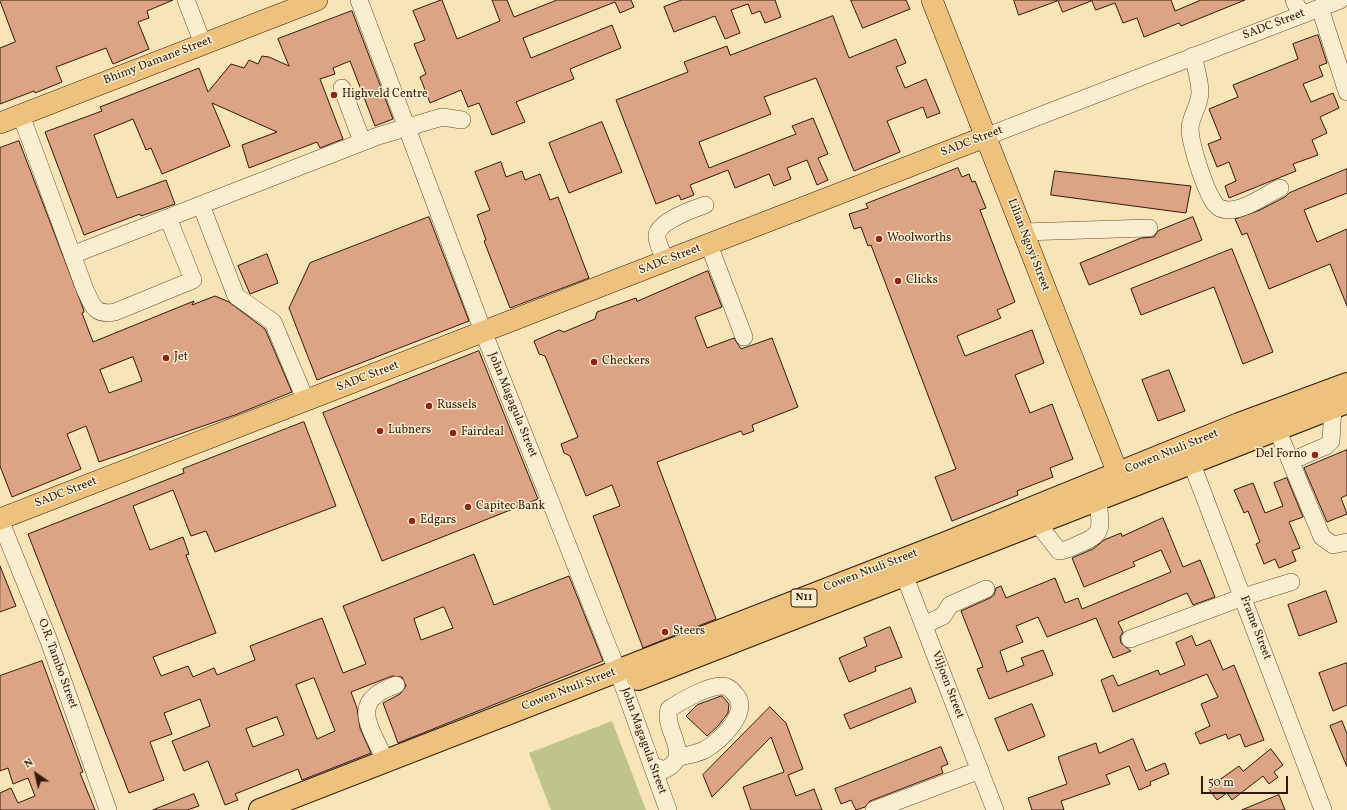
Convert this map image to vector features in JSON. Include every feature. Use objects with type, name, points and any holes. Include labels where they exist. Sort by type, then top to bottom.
[{"type":"highway","name":"Cowen Ntuli Street","points":[[1189,454],[1239,424],[1347,384]]},
{"type":"highway","name":"Cowen Ntuli Street","points":[[902,568],[1189,454],[1277,429],[1340,405]]},
{"type":"highway","name":"Cowen Ntuli Street","points":[[296,810],[620,678],[699,638],[902,568],[1038,524],[1098,500],[1121,482]]},
{"type":"highway","name":"Cowen Ntuli Street","points":[[260,810],[385,760],[620,678]]},
{"type":"main road","name":"Bhimy Damane Street","points":[[0,123],[317,0]]},
{"type":"main road","name":"Lilian Ngoyi Street","points":[[932,0],[1121,482]]},
{"type":"main road","name":"SADC Street","points":[[0,519],[985,137]]},
{"type":"street","points":[[186,0],[203,44]]},
{"type":"street","name":"John Magagula Street","points":[[359,0],[405,127],[483,332],[620,678],[668,810]]},
{"type":"street","name":"SADC Street","points":[[985,137],[1193,56],[1298,8],[1320,8],[1340,0]]},
{"type":"street","points":[[1320,8],[1347,92]]},
{"type":"street","points":[[1193,56],[1200,93],[1190,128],[1201,173],[1214,202],[1219,208],[1230,210],[1240,208],[1280,188]]},
{"type":"street","points":[[342,88],[362,141]]},
{"type":"street","points":[[21,115],[72,255],[94,308],[105,314],[115,312],[193,280],[168,218]]},
{"type":"street","points":[[72,255],[362,141],[442,117],[462,120]]},
{"type":"street","points":[[201,205],[236,296],[273,322],[306,401]]},
{"type":"street","points":[[666,261],[657,237],[659,230],[676,217],[704,206]]},
{"type":"street","points":[[1023,232],[1149,228]]},
{"type":"street","points":[[709,244],[744,337]]},
{"type":"street","points":[[1291,461],[1326,446],[1331,441],[1340,405]]},
{"type":"street","points":[[1277,429],[1322,537],[1333,545],[1347,542]]},
{"type":"street","name":"Frame Street","points":[[1189,454],[1323,810]]},
{"type":"street","points":[[1038,524],[1058,551],[1092,539],[1099,531],[1100,521],[1098,500]]},
{"type":"street","name":"O.R. Tambo Street","points":[[0,519],[47,634],[108,810]]},
{"type":"street","name":"Viljoen Street","points":[[902,568],[995,810]]},
{"type":"street","points":[[1130,639],[1243,597],[1291,582]]},
{"type":"street","points":[[924,625],[943,616],[950,604],[986,589]]},
{"type":"street","points":[[385,760],[370,725],[366,710],[367,704],[374,695],[382,690],[396,685]]},
{"type":"street","points":[[652,765],[664,770],[669,768],[677,758],[678,752],[668,718],[669,709],[683,700],[712,688],[724,686],[729,688],[738,697],[740,705],[736,718],[730,727],[705,750],[677,758]]},
{"type":"street","points":[[874,810],[980,770]]},
{"type":"green space","points":[[612,721],[646,810],[551,810],[529,753]]},
{"type":"building","points":[[0,0],[173,0],[147,11],[149,18],[138,22],[149,49],[113,64],[106,48],[56,67],[62,82],[35,93],[34,91],[0,104],[0,48],[15,42]]},
{"type":"building","points":[[442,0],[457,39],[500,21],[492,0],[507,0],[514,17],[557,0],[631,0],[634,7],[620,13],[615,2],[523,38],[531,58],[612,25],[621,48],[570,69],[574,79],[516,102],[525,122],[492,135],[479,103],[468,107],[461,90],[430,103],[420,77],[426,74],[414,44],[425,40],[413,11]]},
{"type":"building","points":[[682,0],[775,0],[781,17],[765,23],[760,11],[752,14],[748,4],[731,10],[740,33],[725,39],[715,16],[674,32],[664,7]]},
{"type":"building","points":[[851,0],[906,0],[910,9],[863,28]]},
{"type":"building","points":[[1014,0],[1057,0],[1057,1],[1019,15]]},
{"type":"building","points":[[1058,0],[1091,0],[1091,1],[1063,12]]},
{"type":"building","points":[[1092,0],[1171,0],[1175,11],[1201,0],[1245,0],[1181,26],[1179,23],[1144,37],[1137,18],[1123,23],[1115,3],[1096,10]]},
{"type":"building","points":[[352,11],[393,119],[375,126],[350,61],[333,68],[335,74],[320,79],[343,139],[320,148],[317,142],[249,168],[242,145],[277,132],[212,103],[230,146],[162,174],[151,148],[146,150],[133,119],[94,135],[117,198],[166,180],[175,204],[141,216],[140,214],[84,235],[45,132],[102,111],[100,107],[199,68],[208,92],[231,64],[244,68],[249,60],[258,64],[262,56],[269,57],[289,66],[278,39]]},
{"type":"building","points":[[833,16],[849,58],[896,39],[906,63],[896,67],[905,88],[926,79],[940,113],[927,118],[923,107],[887,121],[900,152],[854,171],[816,78],[764,97],[771,114],[699,142],[709,168],[796,134],[792,126],[813,118],[828,154],[818,158],[828,180],[817,185],[807,160],[787,168],[791,179],[774,186],[769,174],[735,188],[728,170],[690,185],[694,195],[681,200],[679,195],[656,204],[616,100],[688,72],[684,62],[727,46],[730,55]]},
{"type":"building","points":[[1318,35],[1327,63],[1319,66],[1323,76],[1303,84],[1311,102],[1333,93],[1339,108],[1320,117],[1327,133],[1312,140],[1318,155],[1293,164],[1296,171],[1229,198],[1225,186],[1236,181],[1229,162],[1217,167],[1208,144],[1221,139],[1209,109],[1238,97],[1233,85],[1298,59],[1293,44]]},
{"type":"building","points":[[602,122],[622,172],[569,193],[549,143]]},
{"type":"building","points":[[19,141],[83,308],[84,312],[82,313],[93,342],[194,301],[192,305],[215,296],[229,302],[265,329],[292,392],[235,415],[99,462],[86,426],[67,434],[81,469],[12,497],[0,466],[0,148]],"holes":[[[133,357],[142,381],[109,393],[100,370]]]},
{"type":"building","points":[[501,162],[506,177],[522,171],[525,180],[540,174],[550,200],[558,197],[589,278],[510,308],[484,241],[486,240],[477,215],[490,210],[475,172]]},
{"type":"building","points":[[958,168],[962,177],[969,174],[972,182],[975,181],[986,208],[980,210],[1015,302],[997,310],[1001,318],[957,336],[965,356],[1032,330],[1044,363],[1015,375],[1030,413],[1052,404],[1073,459],[1050,468],[1053,477],[1017,491],[1018,495],[952,521],[935,477],[956,469],[871,245],[868,246],[861,227],[854,229],[849,214],[868,208],[866,204]]},
{"type":"building","points":[[1347,169],[1347,193],[1304,210],[1317,242],[1347,229],[1347,306],[1330,264],[1269,289],[1247,233],[1242,235],[1235,219],[1260,210],[1285,197],[1289,193]]},
{"type":"building","points":[[1055,171],[1191,186],[1186,213],[1051,195]]},
{"type":"building","points":[[429,217],[469,321],[317,380],[289,308],[310,263]]},
{"type":"building","points":[[1193,217],[1202,240],[1089,285],[1080,263],[1141,238],[1154,237],[1158,231]]},
{"type":"building","points":[[1232,249],[1273,352],[1243,364],[1214,287],[1141,315],[1131,289]]},
{"type":"building","points":[[267,254],[278,283],[250,294],[238,266]]},
{"type":"building","points":[[708,271],[722,307],[695,317],[707,348],[734,338],[741,349],[772,338],[798,407],[752,425],[754,431],[743,435],[741,431],[657,462],[716,619],[643,648],[593,516],[620,506],[612,485],[586,496],[570,456],[564,453],[561,444],[578,437],[545,356],[539,354],[534,341],[559,330],[564,332],[595,319],[597,312],[636,298],[637,301]]},
{"type":"building","points":[[479,351],[538,499],[382,561],[323,413]]},
{"type":"building","points":[[1169,370],[1185,411],[1158,421],[1142,380]]},
{"type":"building","points":[[304,422],[336,506],[215,552],[206,531],[191,536],[173,490],[133,506],[150,550],[183,537],[189,554],[186,555],[216,633],[153,657],[161,676],[188,666],[193,677],[214,668],[217,675],[255,660],[250,646],[322,618],[343,673],[366,664],[343,606],[474,554],[494,605],[569,576],[603,661],[398,743],[383,703],[400,694],[406,686],[402,677],[392,676],[351,692],[357,708],[360,728],[371,753],[302,780],[298,769],[235,794],[238,800],[225,805],[208,761],[184,771],[172,741],[210,726],[200,699],[164,713],[172,734],[150,742],[164,780],[129,793],[28,534],[184,473],[183,469]],"holes":[[[444,607],[453,628],[421,640],[414,619]],[[314,678],[335,731],[317,739],[296,685]],[[277,717],[284,735],[253,747],[246,729]]]},
{"type":"building","points":[[1347,450],[1347,495],[1341,498],[1347,514],[1327,522],[1304,468]]},
{"type":"building","points":[[1287,478],[1303,517],[1289,522],[1300,548],[1292,551],[1296,561],[1279,568],[1275,559],[1264,564],[1256,544],[1260,542],[1248,511],[1244,513],[1234,490],[1253,483],[1265,513],[1283,506],[1274,483]]},
{"type":"building","points":[[1163,518],[1183,567],[1200,560],[1215,597],[1193,605],[1187,593],[1118,622],[1123,632],[1120,637],[1121,643],[1131,651],[1113,658],[1096,618],[1047,637],[1038,617],[1016,626],[1023,642],[1000,651],[1007,672],[1024,665],[1021,658],[1043,650],[1053,675],[989,699],[977,669],[983,667],[961,611],[990,598],[994,595],[996,588],[1001,586],[1006,598],[1055,578],[1065,603],[1078,598],[1082,609],[1171,572],[1161,550],[1133,562],[1135,566],[1084,587],[1072,558],[1093,549],[1104,540],[1121,533],[1122,536]]},
{"type":"building","points":[[0,566],[16,606],[0,612]]},
{"type":"building","points":[[1326,591],[1337,622],[1299,636],[1288,605]]},
{"type":"building","points":[[890,627],[902,657],[875,667],[876,671],[849,682],[839,658],[867,646],[864,638]]},
{"type":"building","points":[[1192,636],[1196,646],[1210,640],[1223,670],[1234,665],[1264,740],[1245,747],[1240,734],[1228,739],[1226,734],[1200,744],[1195,733],[1210,726],[1201,704],[1218,697],[1207,674],[1113,712],[1101,680],[1113,675],[1118,686],[1158,670],[1160,675],[1185,665],[1176,643]]},
{"type":"building","points":[[42,661],[83,772],[80,773],[95,810],[0,810],[0,793],[11,788],[18,803],[35,796],[28,778],[13,784],[8,768],[0,771],[0,676]]},
{"type":"building","points":[[1347,663],[1347,705],[1333,711],[1319,673]]},
{"type":"building","points":[[911,688],[916,702],[850,729],[844,715]]},
{"type":"building","points":[[722,696],[729,704],[728,713],[718,726],[707,736],[686,716],[697,705]]},
{"type":"building","points":[[1032,704],[1045,736],[1008,751],[995,719]]},
{"type":"building","points":[[770,707],[786,723],[803,769],[788,775],[796,796],[814,789],[822,810],[751,810],[743,787],[784,772],[771,737],[712,797],[703,775]]},
{"type":"building","points":[[1342,721],[1347,734],[1347,767],[1330,726]]},
{"type":"building","points":[[1133,739],[1146,771],[1165,763],[1169,774],[1150,782],[1151,785],[1139,790],[1129,766],[1106,775],[1110,784],[1061,801],[1064,810],[1032,810],[1028,798],[1067,784],[1058,757],[1096,743],[1099,753]]},
{"type":"building","points":[[941,747],[948,764],[941,767],[943,773],[870,801],[865,807],[856,810],[851,800],[841,804],[835,789]]},
{"type":"building","points":[[1271,749],[1283,765],[1274,772],[1278,777],[1269,784],[1263,776],[1232,800],[1227,793],[1217,800],[1208,788],[1239,766],[1243,771]]},
{"type":"building","points":[[194,794],[199,806],[187,810],[153,810]]},
{"type":"building","points":[[1279,795],[1285,810],[1242,810]]},
{"type":"place","name":"Highveld Centre","points":[[334,95]]},
{"type":"place","name":"Woolworths","points":[[879,239]]},
{"type":"place","name":"Clicks","points":[[898,281]]},
{"type":"place","name":"Jet","points":[[166,358]]},
{"type":"place","name":"Checkers","points":[[594,362]]},
{"type":"place","name":"Russels","points":[[429,406]]},
{"type":"place","name":"Lubners","points":[[380,431]]},
{"type":"place","name":"Fairdeal","points":[[453,433]]},
{"type":"place","name":"Del Forno","points":[[1315,455]]},
{"type":"place","name":"Capitec Bank","points":[[468,507]]},
{"type":"place","name":"Edgars","points":[[412,521]]},
{"type":"place","name":"Steers","points":[[665,632]]}]
